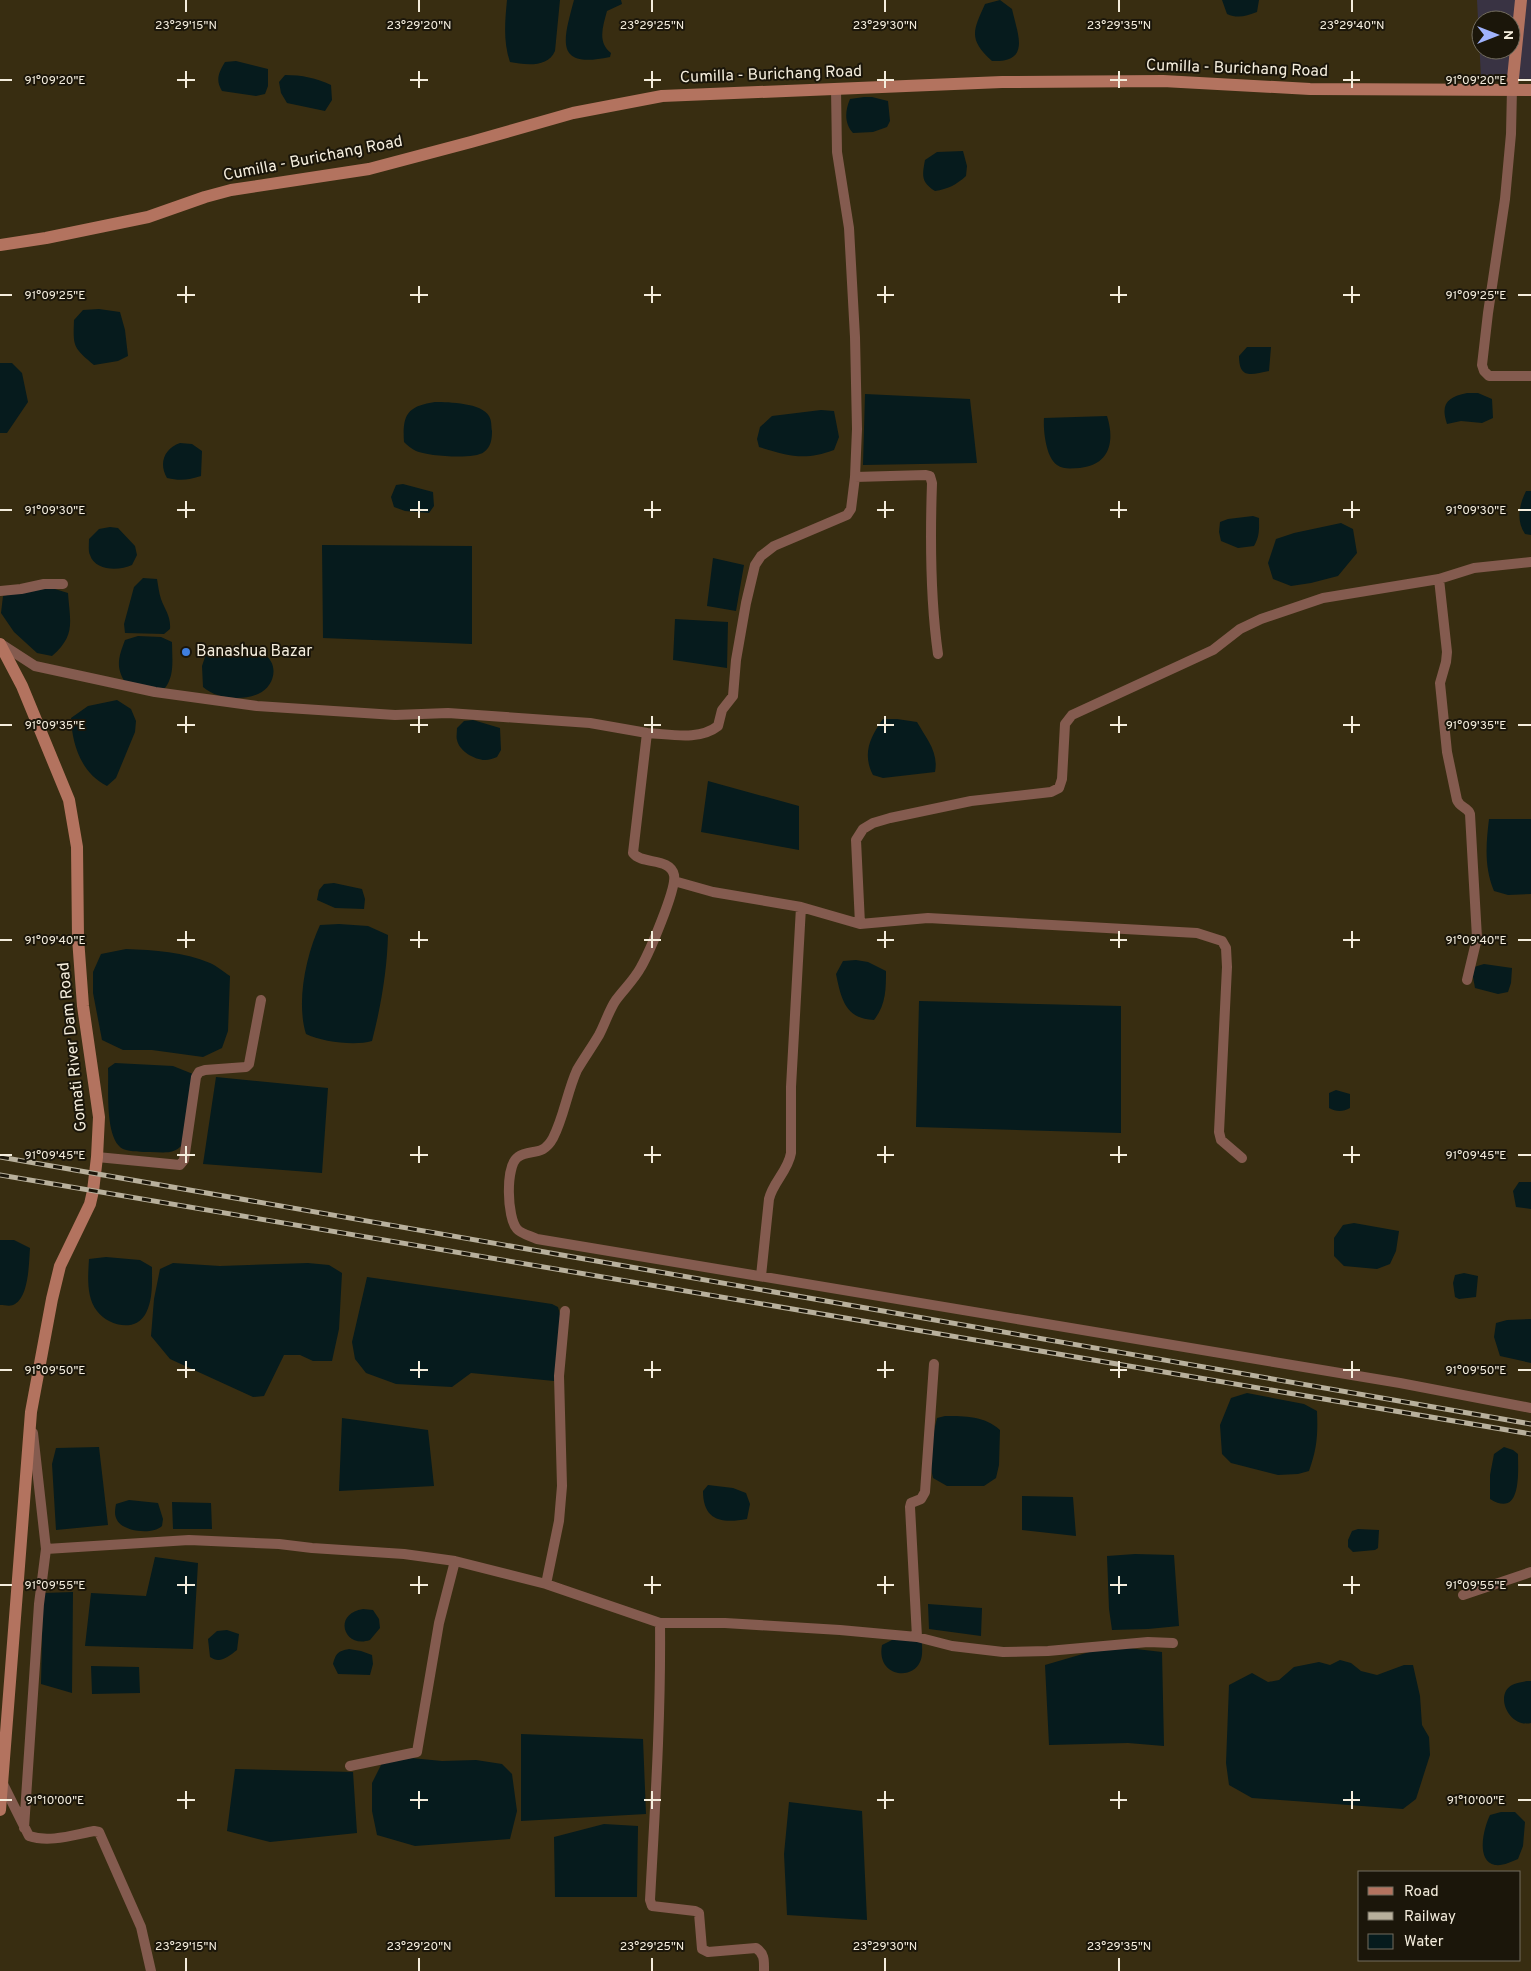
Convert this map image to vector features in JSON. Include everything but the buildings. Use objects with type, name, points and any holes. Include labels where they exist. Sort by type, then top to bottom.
[{"type":"main road","points":[[1512,88],[1520,0]]},
{"type":"main road","name":"Cumilla - Burichang Road","points":[[0,244],[46,238],[148,217],[231,190],[369,169],[573,113],[662,96],[1002,82],[1144,81],[1310,89],[1512,88],[1531,90]]},
{"type":"main road","name":"Gomati River Dam Road","points":[[0,644],[22,686],[69,800],[75,830],[78,938],[83,996],[99,1117],[97,1158],[90,1204],[60,1266],[31,1412],[0,1810]]},
{"type":"street","points":[[1512,88],[1511,134],[1505,199],[1482,365],[1484,371],[1489,376],[1531,376]]},
{"type":"street","points":[[0,644],[35,666],[155,692],[257,706],[395,715],[448,714],[590,723],[647,733],[700,735],[710,732],[718,726],[722,710],[733,696],[736,660],[746,603],[755,566],[761,556],[774,546],[847,514],[851,509],[855,477],[857,429],[854,310],[850,280],[849,228],[837,152],[836,89]]},
{"type":"street","points":[[855,477],[930,476],[932,483],[930,559],[938,654]]},
{"type":"street","points":[[860,924],[856,840],[863,829],[873,823],[970,801],[1052,792],[1059,788],[1062,778],[1064,729],[1065,724],[1072,715],[1213,650],[1240,629],[1261,619],[1323,598],[1439,579],[1474,568],[1531,562]]},
{"type":"street","points":[[1439,579],[1447,652],[1440,683],[1447,752],[1457,800],[1460,806],[1469,811],[1471,824],[1478,938],[1467,980]]},
{"type":"street","points":[[0,591],[44,584],[64,584]]},
{"type":"street","points":[[647,733],[633,853],[637,858],[670,867],[674,873],[674,882],[662,919],[642,965],[630,985],[615,1001],[589,1053],[575,1075],[554,1136],[548,1146],[536,1152],[519,1156],[513,1162],[509,1188],[511,1219],[517,1230],[537,1239],[1400,1383],[1531,1408]]},
{"type":"street","points":[[674,882],[713,892],[801,908],[860,924],[928,918],[1197,933],[1222,941],[1226,948],[1227,967],[1219,1132],[1221,1140],[1242,1158]]},
{"type":"street","points":[[761,1276],[769,1199],[771,1191],[790,1161],[791,1153],[791,1087],[801,908]]},
{"type":"street","points":[[97,1158],[131,1162],[182,1164],[196,1077],[199,1072],[205,1070],[246,1067],[249,1064],[261,1000]]},
{"type":"street","points":[[546,1584],[559,1521],[562,1486],[559,1376],[565,1311]]},
{"type":"street","points":[[917,1637],[910,1507],[912,1503],[921,1499],[925,1492],[934,1364]]},
{"type":"street","points":[[24,1828],[39,1604],[46,1550],[31,1412]]},
{"type":"street","points":[[46,1550],[189,1540],[279,1544],[404,1554],[455,1561],[546,1584],[660,1623],[735,1623],[917,1637],[952,1646],[1004,1652],[1048,1651],[1148,1642],[1173,1643]]},
{"type":"street","points":[[350,1766],[417,1752],[439,1623],[455,1561]]},
{"type":"street","points":[[1463,1595],[1531,1572]]},
{"type":"street","points":[[660,1623],[660,1697],[650,1900],[652,1906],[699,1913],[702,1949],[708,1952],[756,1948],[761,1951],[764,1957],[764,1971]]},
{"type":"street","points":[[3,1784],[28,1836],[58,1838],[94,1831],[99,1832],[141,1927],[151,1971]]},
{"type":"shaded area","points":[[1477,0],[1531,0],[1531,79],[1481,78],[1480,60],[1521,60],[1521,10],[1478,10]]},
{"type":"water","points":[[507,0],[560,0],[555,51],[547,60],[536,64],[510,62],[505,39]]},
{"type":"water","points":[[574,0],[621,0],[622,4],[607,11],[603,28],[604,44],[611,53],[610,57],[592,60],[579,59],[571,55],[567,48],[566,39]]},
{"type":"water","points":[[1000,0],[1012,9],[1019,46],[1017,52],[1012,57],[992,61],[979,47],[975,34],[985,4]]},
{"type":"water","points":[[1222,0],[1259,0],[1257,12],[1246,16],[1231,16],[1227,14]]},
{"type":"water","points":[[236,61],[268,69],[268,86],[265,94],[256,96],[222,91],[218,80],[221,69],[225,62]]},
{"type":"water","points":[[285,75],[309,77],[331,85],[332,100],[325,111],[287,103],[281,93],[279,82]]},
{"type":"water","points":[[864,97],[888,101],[890,121],[887,127],[873,132],[853,133],[847,121],[848,103],[850,99]]},
{"type":"water","points":[[963,151],[967,166],[966,176],[952,186],[940,190],[935,191],[927,185],[923,174],[925,160],[937,152]]},
{"type":"water","points":[[99,309],[120,312],[125,330],[128,356],[118,361],[94,365],[76,346],[74,341],[74,320],[83,310]]},
{"type":"water","points":[[1247,347],[1271,347],[1269,371],[1248,374],[1241,369],[1239,356]]},
{"type":"water","points":[[0,363],[12,363],[22,373],[28,402],[7,433],[0,433]]},
{"type":"water","points":[[1467,393],[1478,393],[1492,399],[1493,418],[1482,423],[1461,421],[1447,424],[1445,406],[1447,402],[1450,399]]},
{"type":"water","points":[[865,394],[970,399],[977,463],[863,465]]},
{"type":"water","points":[[435,402],[465,404],[480,408],[485,412],[490,418],[492,431],[491,443],[488,448],[484,452],[471,456],[440,456],[416,451],[405,443],[404,424],[409,413],[418,406]]},
{"type":"water","points":[[821,410],[834,411],[839,437],[834,450],[814,455],[796,456],[759,447],[757,439],[760,427],[772,416]]},
{"type":"water","points":[[1107,416],[1110,443],[1104,457],[1098,462],[1080,468],[1063,468],[1053,461],[1046,443],[1044,418]]},
{"type":"water","points":[[180,443],[192,444],[202,451],[201,476],[184,480],[167,478],[163,462],[170,448]]},
{"type":"water","points":[[403,484],[433,492],[434,506],[429,513],[405,511],[394,507],[391,497],[396,485]]},
{"type":"water","points":[[1526,491],[1531,491],[1531,535],[1525,534],[1520,524],[1520,507]]},
{"type":"water","points":[[1253,516],[1259,518],[1258,536],[1254,546],[1238,548],[1221,541],[1219,532],[1220,522],[1228,519]]},
{"type":"water","points":[[1341,523],[1353,529],[1357,553],[1338,576],[1291,586],[1273,579],[1268,563],[1276,539],[1294,533]]},
{"type":"water","points":[[118,528],[135,546],[137,555],[132,565],[114,569],[102,567],[90,555],[89,539],[99,529]]},
{"type":"water","points":[[322,545],[472,546],[472,644],[323,638]]},
{"type":"water","points":[[713,558],[744,565],[736,611],[707,606]]},
{"type":"water","points":[[143,578],[157,579],[161,599],[170,620],[170,629],[164,634],[125,633],[124,624],[134,587]]},
{"type":"water","points":[[45,586],[68,593],[70,628],[65,641],[52,656],[37,653],[14,632],[1,613],[3,596]]},
{"type":"water","points":[[675,619],[728,622],[727,668],[673,660]]},
{"type":"water","points":[[138,636],[161,637],[172,642],[172,672],[165,688],[154,689],[125,682],[122,677],[119,661],[125,640]]},
{"type":"water","points":[[225,648],[250,649],[268,658],[272,663],[273,675],[272,681],[264,691],[244,698],[229,698],[215,694],[203,687],[202,666],[207,651]]},
{"type":"water","points":[[117,700],[131,709],[136,721],[135,732],[116,778],[107,786],[84,766],[73,738],[71,718],[88,706]]},
{"type":"water","points":[[883,719],[917,722],[933,752],[936,765],[935,772],[883,778],[873,775],[868,760],[869,746],[874,732]]},
{"type":"water","points":[[473,720],[500,728],[501,750],[497,757],[481,760],[468,754],[458,744],[457,728],[464,721]]},
{"type":"water","points":[[708,781],[799,806],[799,850],[701,832]]},
{"type":"water","points":[[1489,819],[1531,819],[1531,894],[1508,895],[1494,891],[1487,864]]},
{"type":"water","points":[[334,883],[362,889],[365,899],[364,909],[335,908],[317,900],[319,890],[324,884]]},
{"type":"water","points":[[320,925],[368,926],[388,935],[383,988],[372,1041],[357,1043],[339,1042],[306,1034],[303,1021],[302,993],[310,950]]},
{"type":"water","points":[[126,949],[190,956],[213,964],[230,976],[228,1031],[222,1048],[203,1057],[152,1050],[123,1050],[102,1040],[93,993],[93,972],[101,954]]},
{"type":"water","points":[[856,960],[868,962],[886,971],[883,1003],[874,1020],[864,1019],[851,1011],[846,1006],[840,991],[836,974],[843,961]]},
{"type":"water","points":[[1484,964],[1512,968],[1508,992],[1498,994],[1475,988],[1474,967]]},
{"type":"water","points":[[919,1001],[1121,1006],[1121,1133],[916,1127]]},
{"type":"water","points":[[115,1063],[173,1066],[193,1074],[182,1145],[179,1148],[168,1152],[136,1152],[123,1149],[117,1143],[110,1124],[108,1099],[108,1068]]},
{"type":"water","points":[[216,1077],[328,1088],[322,1173],[203,1164]]},
{"type":"water","points":[[1336,1090],[1350,1094],[1350,1108],[1340,1111],[1329,1108],[1329,1093]]},
{"type":"water","points":[[1519,1182],[1531,1182],[1531,1209],[1516,1207],[1513,1191]]},
{"type":"water","points":[[1354,1223],[1399,1231],[1396,1251],[1390,1264],[1377,1269],[1344,1266],[1334,1256],[1334,1238],[1343,1225]]},
{"type":"water","points":[[0,1240],[14,1240],[30,1248],[26,1286],[20,1300],[12,1305],[0,1305]]},
{"type":"water","points":[[106,1257],[140,1260],[152,1267],[150,1302],[146,1313],[136,1323],[122,1325],[115,1323],[102,1316],[93,1305],[89,1293],[89,1259]]},
{"type":"water","points":[[173,1263],[220,1266],[308,1263],[329,1265],[342,1273],[339,1329],[332,1361],[313,1361],[300,1355],[284,1355],[264,1396],[253,1397],[170,1359],[151,1336],[154,1299],[160,1269]]},
{"type":"water","points":[[1464,1273],[1478,1276],[1476,1297],[1459,1299],[1455,1297],[1453,1283],[1455,1275]]},
{"type":"water","points":[[367,1277],[552,1304],[558,1307],[561,1318],[554,1381],[471,1373],[452,1387],[396,1384],[366,1373],[355,1359],[352,1342]]},
{"type":"water","points":[[1531,1319],[1531,1363],[1500,1356],[1494,1337],[1496,1323],[1507,1320]]},
{"type":"water","points":[[1247,1393],[1304,1404],[1317,1411],[1316,1442],[1309,1471],[1298,1474],[1278,1475],[1231,1463],[1222,1454],[1220,1425],[1231,1398]]},
{"type":"water","points":[[945,1416],[981,1419],[1000,1430],[999,1465],[996,1478],[984,1486],[947,1486],[933,1478],[931,1448],[937,1418]]},
{"type":"water","points":[[342,1418],[428,1430],[434,1486],[339,1491]]},
{"type":"water","points":[[99,1447],[108,1525],[56,1530],[52,1464],[56,1448]]},
{"type":"water","points":[[1504,1447],[1518,1454],[1518,1481],[1513,1498],[1508,1503],[1500,1504],[1490,1499],[1490,1475],[1494,1454]]},
{"type":"water","points":[[708,1485],[733,1488],[746,1493],[750,1504],[747,1519],[729,1521],[715,1518],[710,1514],[706,1508],[703,1491]]},
{"type":"water","points":[[1022,1496],[1073,1497],[1076,1536],[1022,1530]]},
{"type":"water","points":[[129,1500],[158,1503],[163,1519],[162,1526],[152,1531],[138,1531],[120,1524],[115,1516],[116,1504]]},
{"type":"water","points":[[172,1502],[211,1503],[212,1529],[173,1529]]},
{"type":"water","points":[[1358,1529],[1379,1530],[1378,1548],[1375,1550],[1353,1552],[1348,1547],[1348,1540],[1352,1531]]},
{"type":"water","points":[[1135,1554],[1174,1555],[1179,1626],[1112,1630],[1109,1609],[1107,1556]]},
{"type":"water","points":[[155,1557],[198,1563],[193,1649],[85,1646],[91,1593],[146,1596]]},
{"type":"water","points":[[73,1592],[72,1693],[41,1684],[43,1593]]},
{"type":"water","points":[[928,1604],[982,1608],[981,1636],[929,1629]]},
{"type":"water","points":[[363,1609],[373,1610],[379,1619],[380,1628],[370,1640],[354,1640],[345,1630],[345,1623],[347,1617],[353,1612]]},
{"type":"water","points":[[227,1630],[239,1634],[237,1650],[221,1660],[210,1657],[208,1639],[217,1631]]},
{"type":"water","points":[[892,1640],[917,1640],[922,1642],[922,1657],[916,1668],[910,1672],[903,1673],[889,1669],[884,1663],[882,1645]]},
{"type":"water","points":[[1110,1646],[1162,1652],[1164,1746],[1128,1743],[1049,1745],[1045,1665]]},
{"type":"water","points":[[349,1649],[372,1655],[373,1664],[370,1675],[338,1674],[333,1664],[335,1657],[338,1653]]},
{"type":"water","points":[[1340,1660],[1351,1663],[1361,1671],[1377,1675],[1404,1665],[1413,1665],[1420,1696],[1422,1725],[1429,1737],[1430,1755],[1416,1799],[1403,1809],[1252,1798],[1229,1785],[1226,1763],[1229,1685],[1252,1673],[1268,1682],[1279,1680],[1294,1667],[1319,1662],[1330,1665]]},
{"type":"water","points":[[91,1666],[139,1667],[140,1693],[92,1694]]},
{"type":"water","points":[[1531,1681],[1531,1723],[1523,1723],[1516,1721],[1506,1710],[1504,1696],[1512,1685]]},
{"type":"water","points":[[521,1734],[643,1739],[646,1814],[521,1821]]},
{"type":"water","points":[[411,1758],[442,1761],[476,1760],[502,1764],[512,1774],[517,1811],[510,1839],[415,1846],[377,1835],[372,1811],[372,1783],[382,1763]]},
{"type":"water","points":[[235,1769],[353,1772],[357,1833],[270,1842],[227,1831]]},
{"type":"water","points":[[789,1802],[862,1811],[867,1920],[787,1915],[784,1854]]},
{"type":"water","points":[[1501,1812],[1515,1812],[1525,1822],[1523,1846],[1518,1859],[1495,1865],[1485,1857],[1483,1843],[1485,1827],[1490,1815]]},
{"type":"water","points":[[604,1824],[638,1826],[637,1897],[555,1897],[554,1837]]},
{"type":"railway","points":[[0,1157],[1531,1424]]},
{"type":"railway","points":[[0,1175],[1531,1434]]},
{"type":"place","name":"Banashua Bazar","points":[[186,652]]}]
